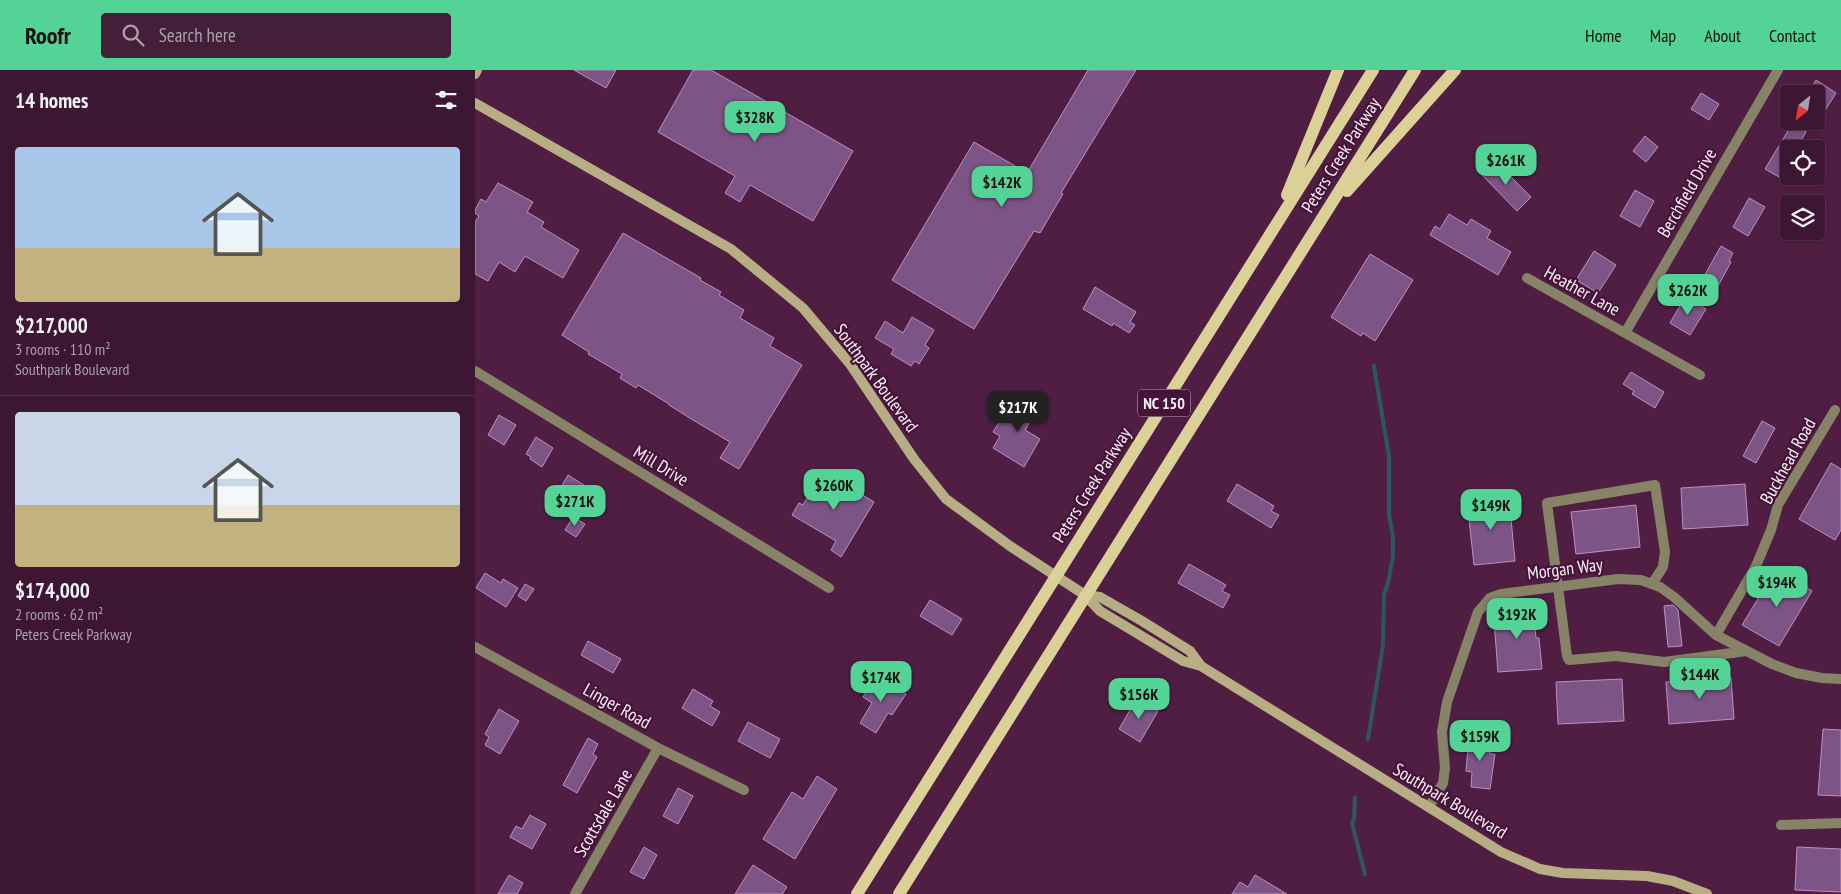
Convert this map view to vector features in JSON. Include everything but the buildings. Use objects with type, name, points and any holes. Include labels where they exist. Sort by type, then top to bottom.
[{"type":"main road","points":[[1273,230],[1338,70]]},
{"type":"main road","name":"Peters Creek Parkway","points":[[857,894],[1373,70]]},
{"type":"main road","name":"Peters Creek Parkway","points":[[899,894],[1415,70]]},
{"type":"main road","points":[[1319,223],[1455,70]]},
{"type":"street","points":[[475,74],[477,70]]},
{"type":"street","name":"Berchfield Drive","points":[[1625,333],[1778,70]]},
{"type":"street","name":"Southpark Boulevard","points":[[475,103],[731,249],[803,308],[851,364],[914,459],[946,499],[1010,546],[1085,595],[1100,596],[1142,621],[1190,652],[1201,666],[1501,852],[1540,869],[1563,874],[1647,876],[1673,881],[1707,894]]},
{"type":"street","name":"Heather Lane","points":[[1527,278],[1700,375]]},
{"type":"street","name":"Mill Drive","points":[[475,372],[829,588]]},
{"type":"street","name":"Buckhead Road","points":[[1716,635],[1756,566],[1779,505],[1835,410]]},
{"type":"street","points":[[1652,584],[1663,567],[1665,552],[1655,484],[1547,503],[1569,660],[1616,656],[1665,662],[1747,651]]},
{"type":"street","name":"Morgan Way","points":[[1429,807],[1443,783],[1445,768],[1443,721],[1447,702],[1478,612],[1490,598],[1501,594],[1558,586],[1629,579],[1641,580],[1674,597],[1716,635],[1772,664],[1822,678],[1841,679]]},
{"type":"street","name":"Linger Road","points":[[475,647],[658,748],[744,790]]},
{"type":"street","name":"Scottsdale Lane","points":[[575,894],[658,748]]},
{"type":"street","points":[[1781,825],[1841,823]]},
{"type":"waterway","points":[[1368,739],[1383,645],[1384,595],[1393,556],[1393,537],[1389,515],[1389,456],[1374,366]]},
{"type":"waterway","points":[[1355,797],[1354,819],[1352,823],[1365,874]]}]
